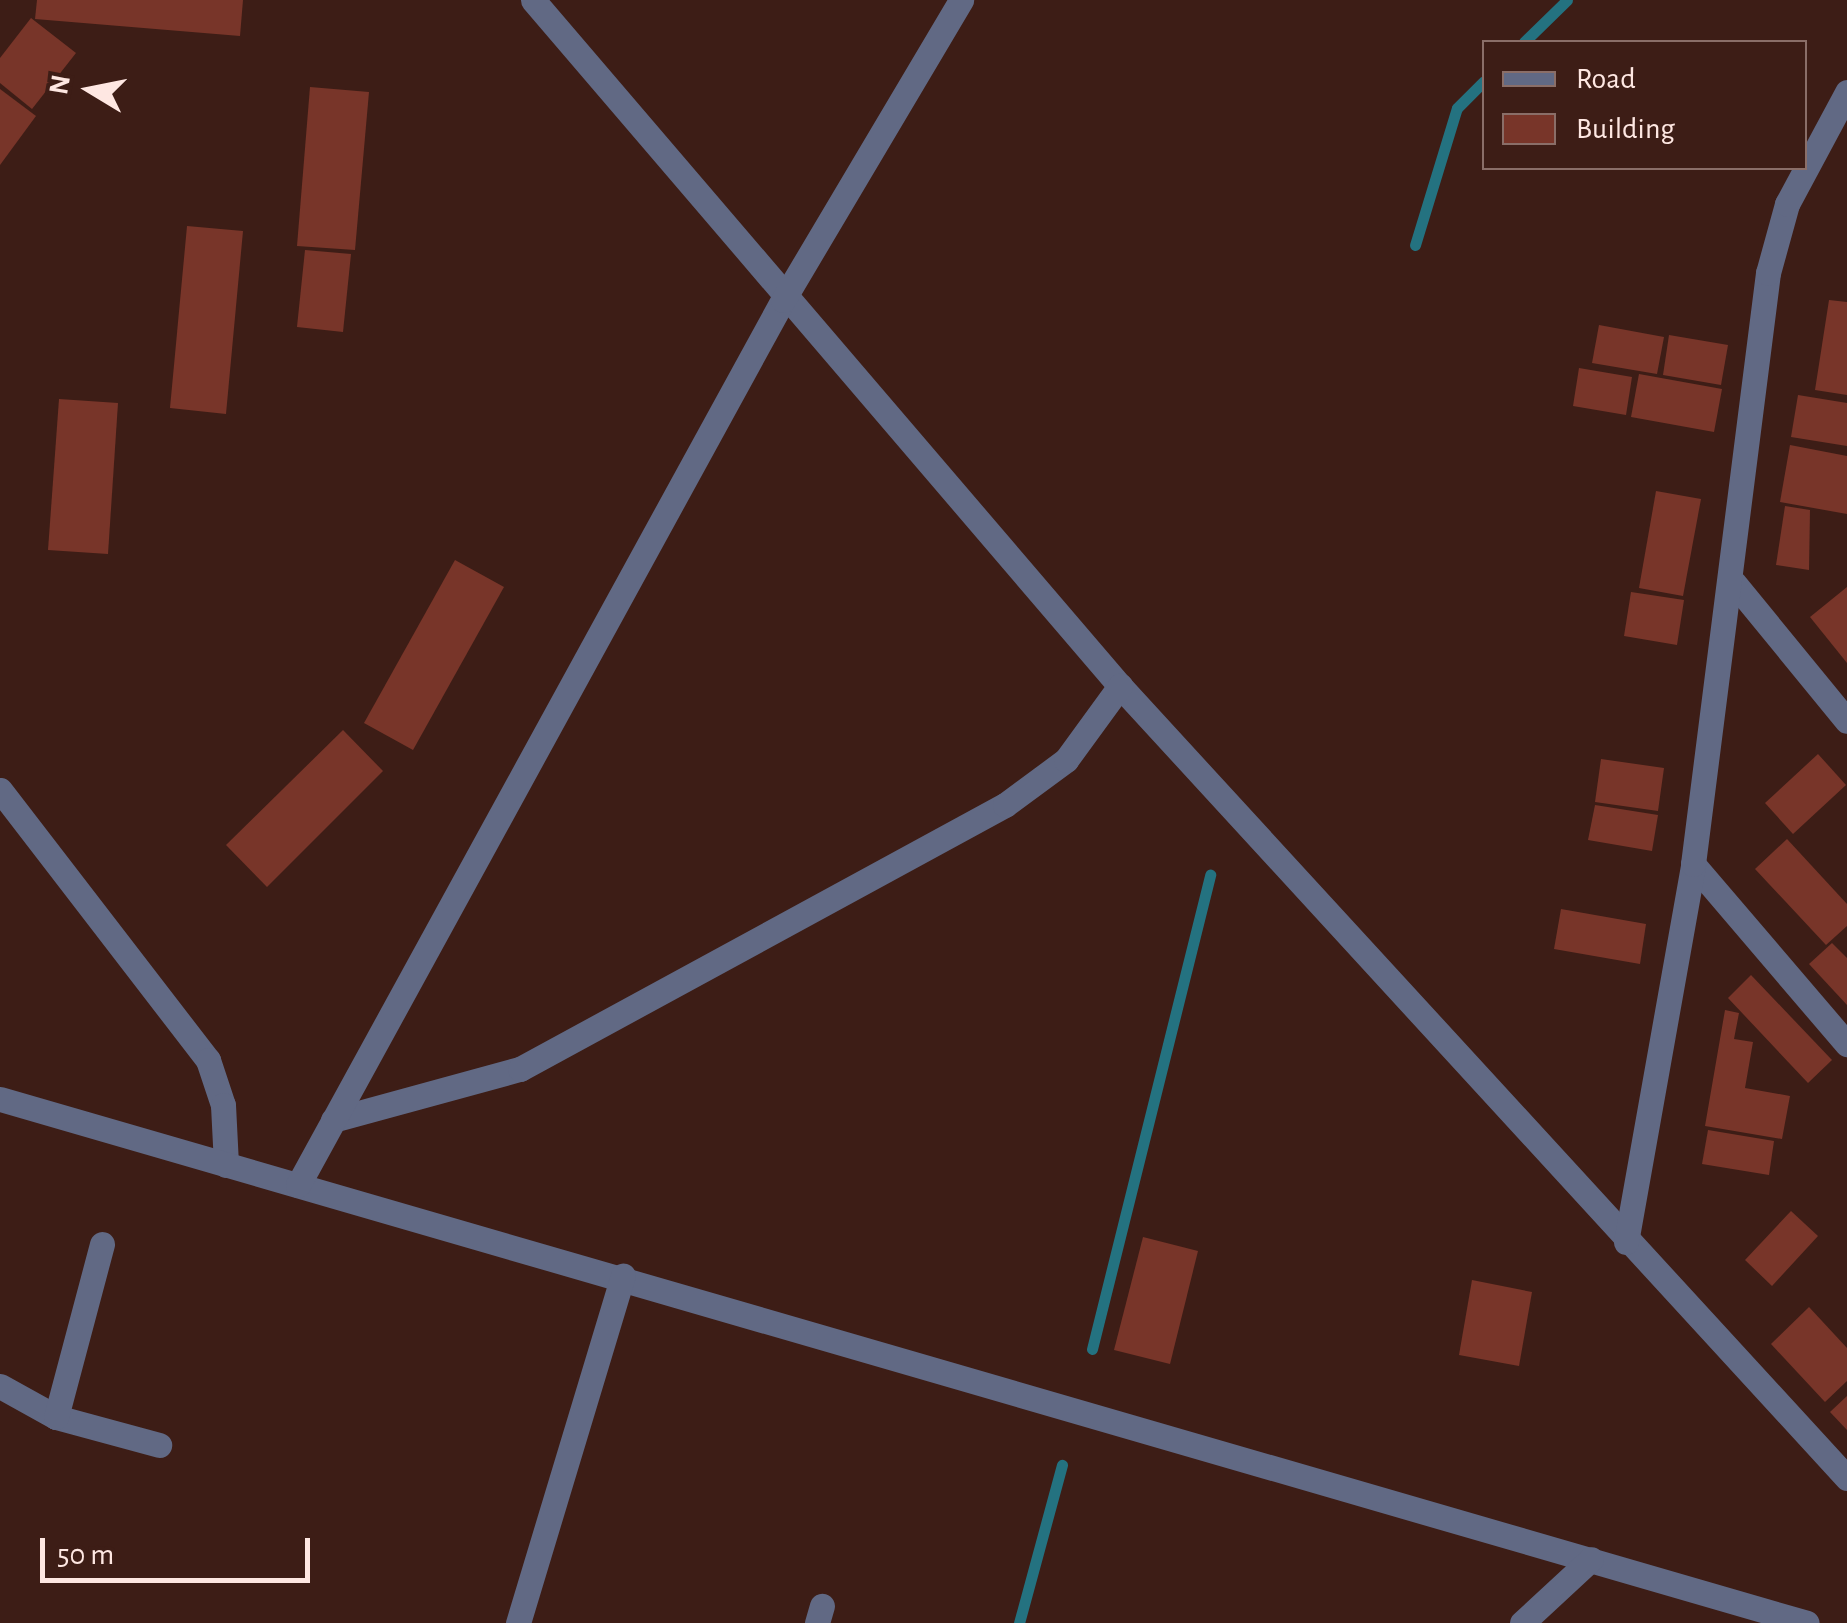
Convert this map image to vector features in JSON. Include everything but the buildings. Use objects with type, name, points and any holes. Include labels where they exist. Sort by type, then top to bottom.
[{"type":"street","points":[[533,0],[783,300],[1120,686],[1626,1242],[1847,1478]]},
{"type":"street","points":[[298,1185],[783,300],[961,0]]},
{"type":"street","points":[[1807,165],[1847,92]]},
{"type":"street","points":[[1626,1242],[1693,864],[1734,583],[1768,272],[1786,204],[1805,170]]},
{"type":"street","points":[[1734,583],[1847,721]]},
{"type":"street","points":[[333,1120],[520,1068],[1006,805],[1066,760],[1120,686]]},
{"type":"street","points":[[0,790],[208,1060],[223,1105],[226,1164]]},
{"type":"street","points":[[1693,864],[1847,1044]]},
{"type":"street","points":[[0,1099],[623,1276],[1807,1623]]},
{"type":"street","points":[[56,1417],[102,1244]]},
{"type":"street","points":[[518,1623],[623,1276]]},
{"type":"street","points":[[0,1386],[56,1417],[159,1445]]},
{"type":"street","points":[[1522,1623],[1591,1559]]},
{"type":"waterway","points":[[1526,40],[1567,0]]},
{"type":"waterway","points":[[1415,245],[1457,108],[1482,83]]},
{"type":"waterway","points":[[1092,1349],[1210,874]]},
{"type":"waterway","points":[[1019,1623],[1062,1465]]}]
